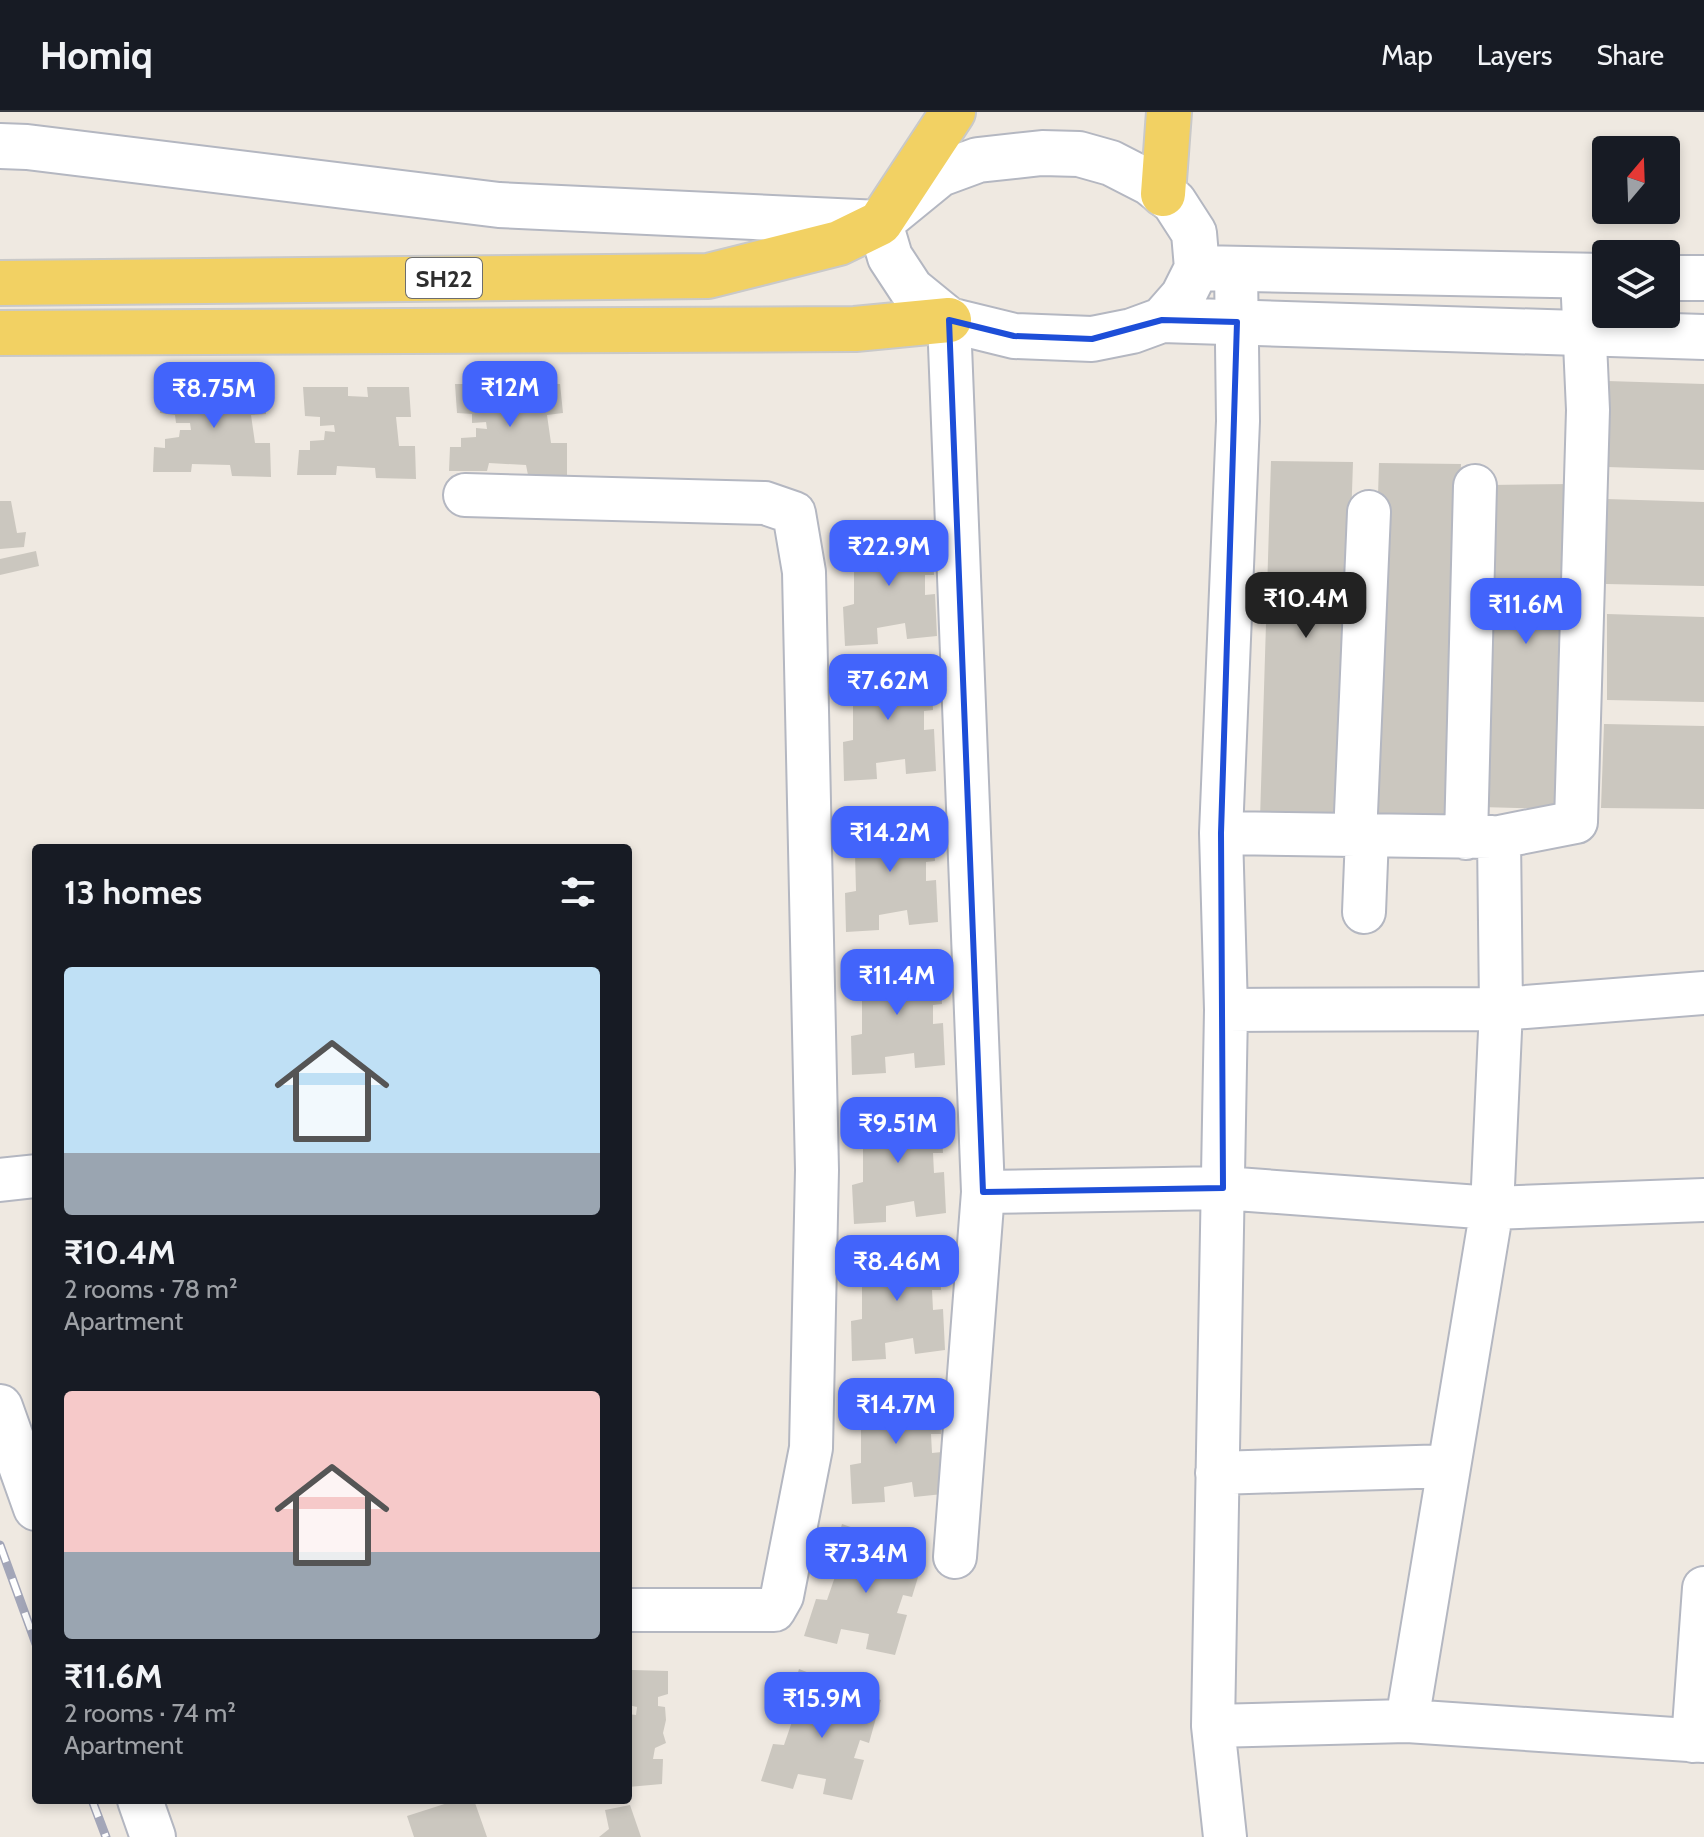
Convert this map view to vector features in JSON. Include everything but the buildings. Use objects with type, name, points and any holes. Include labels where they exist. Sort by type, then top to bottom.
[{"type":"main road","points":[[953,112],[880,223],[890,257],[911,289],[949,320],[1014,336],[1092,339],[1132,331],[1162,320],[1704,337]]},
{"type":"main road","points":[[1163,194],[1169,112]]},
{"type":"main road","points":[[0,146],[499,205],[880,223],[940,174],[978,160],[1042,153],[1079,154],[1111,163],[1150,183],[1174,202],[1217,268]]},
{"type":"main road","name":"SH22","points":[[0,283],[708,276],[839,243],[880,223]]},
{"type":"main road","points":[[1162,320],[1183,296],[1217,268],[1592,276]]},
{"type":"main road","points":[[1680,278],[1704,278]]},
{"type":"main road","name":"SH22","points":[[0,333],[855,329],[949,320]]},
{"type":"main road","points":[[0,1407],[32,1497]]},
{"type":"main road","points":[[141,1804],[153,1837]]},
{"type":"street","points":[[1217,268],[1237,322],[1238,421],[1221,833],[1226,1010],[1213,1726],[1225,1837]]},
{"type":"street","points":[[1221,833],[1482,837],[1576,822],[1588,410],[1584,334],[1592,288]]},
{"type":"street","points":[[949,320],[983,1192],[955,1557]]},
{"type":"street","points":[[1407,1721],[1492,1208],[1501,1009],[1482,837],[1475,486]]},
{"type":"street","points":[[465,495],[765,503],[794,513],[804,572],[817,1170],[811,1448],[782,1596],[774,1610],[632,1610]]},
{"type":"street","points":[[1364,912],[1361,836],[1369,512]]},
{"type":"street","points":[[1226,1010],[1501,1009],[1704,993]]},
{"type":"street","points":[[0,1180],[32,1176]]},
{"type":"street","points":[[983,1192],[1223,1188],[1492,1208],[1704,1200]]},
{"type":"street","points":[[1217,1473],[1449,1466]]},
{"type":"street","points":[[1213,1726],[1407,1721],[1698,1741],[1704,1588]]},
{"type":"highlighted area","points":[[949,320],[1014,336],[1092,339],[1162,320],[1237,322],[1221,833],[1223,1188],[983,1192]]},
{"type":"railway","points":[[0,1545],[32,1633]]},
{"type":"railway","points":[[94,1804],[106,1837]]}]
